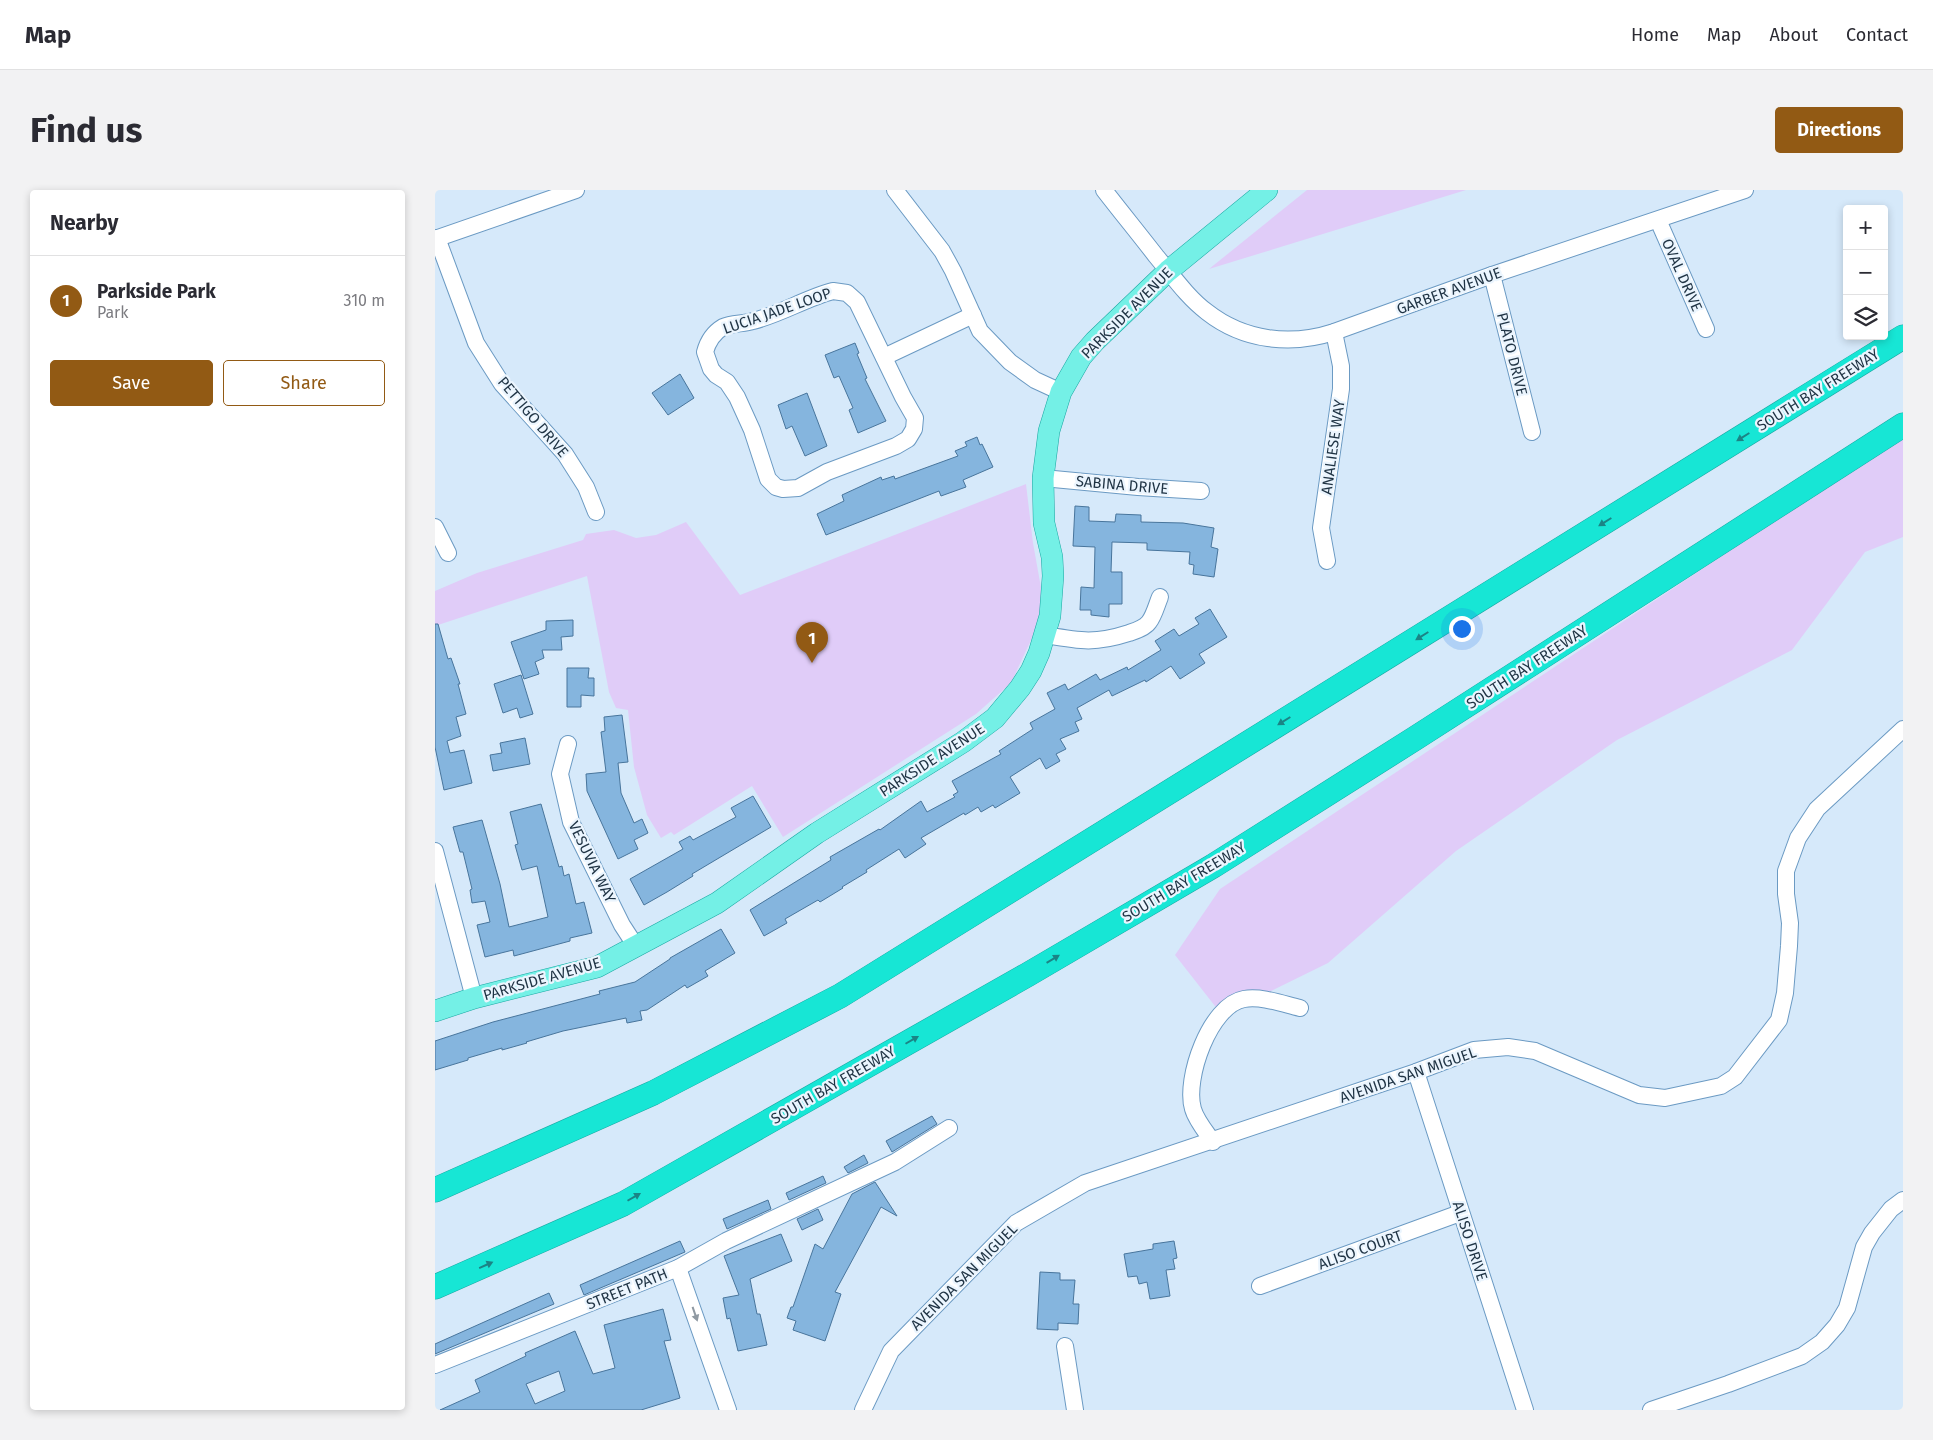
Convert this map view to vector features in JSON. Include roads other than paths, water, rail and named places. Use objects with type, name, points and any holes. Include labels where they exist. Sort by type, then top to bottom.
[{"type":"highway","name":"SOUTH BAY FREEWAY","points":[[435,1190],[653,1093],[840,996],[1903,337]]},
{"type":"highway","name":"SOUTH BAY FREEWAY","points":[[437,1287],[623,1204],[1018,980],[1213,866],[1406,745],[1903,425]]},
{"type":"main road","name":"PARKSIDE AVENUE","points":[[435,1011],[475,998],[597,967],[717,903],[817,833],[978,732],[995,718],[1021,688],[1039,653],[1046,635],[1050,616],[1053,576],[1052,557],[1044,523],[1043,478],[1049,431],[1061,392],[1081,357],[1095,341],[1168,271],[1267,190]]},
{"type":"street","points":[[436,239],[576,190]]},
{"type":"street","points":[[895,190],[942,251],[980,331],[1010,362],[1035,380],[1061,392]]},
{"type":"street","name":"GARBER AVENUE","points":[[1104,190],[1181,287],[1207,312],[1234,328],[1249,334],[1278,340],[1306,339],[1334,332],[1745,190]]},
{"type":"street","name":"OVAL DRIVE","points":[[1658,220],[1706,329]]},
{"type":"street","name":"PETTIGO DRIVE","points":[[436,239],[476,343],[503,384],[565,454],[586,486],[596,512]]},
{"type":"street","name":"PLATO DRIVE","points":[[1492,276],[1532,432]]},
{"type":"street","name":"LUCIA JADE LOOP","points":[[841,291],[847,293],[857,302],[884,357],[915,418],[915,430],[908,439],[895,446],[827,472],[798,488],[783,489],[776,487],[769,479],[752,430],[737,397],[727,382],[716,375],[711,369],[705,352],[712,336],[727,326],[754,321],[821,294],[841,291]]},
{"type":"street","points":[[884,357],[973,315]]},
{"type":"street","name":"ANALIESE WAY","points":[[1327,561],[1321,528],[1341,389],[1341,366],[1334,332]]},
{"type":"street","name":"SABINA DRIVE","points":[[1043,478],[1138,488],[1201,490]]},
{"type":"street","points":[[435,528],[448,553]]},
{"type":"street","points":[[1046,635],[1077,641],[1097,641],[1137,630],[1149,622],[1160,597]]},
{"type":"street","name":"AVENIDA SAN MIGUEL","points":[[863,1410],[891,1351],[1016,1223],[1085,1183],[1213,1142],[1474,1050],[1508,1047],[1535,1052],[1639,1095],[1665,1098],[1721,1086],[1735,1077],[1779,1020],[1785,993],[1789,946],[1786,871],[1798,838],[1817,809],[1903,729]]},
{"type":"street","name":"VESUVIA WAY","points":[[568,744],[560,774],[571,822],[635,946]]},
{"type":"street","points":[[435,851],[475,998]]},
{"type":"street","points":[[1213,1142],[1192,1108],[1191,1092],[1193,1075],[1211,1025],[1228,1006],[1243,999],[1257,999],[1301,1008]]},
{"type":"street","name":"ALISO DRIVE","points":[[1416,1072],[1525,1410]]},
{"type":"street","points":[[678,1268],[727,1241],[895,1162],[949,1128]]},
{"type":"street","points":[[1651,1410],[1729,1384],[1802,1356],[1822,1342],[1837,1325],[1847,1308],[1865,1247],[1872,1233],[1891,1209],[1903,1200]]},
{"type":"street","name":"ALISO COURT","points":[[1259,1286],[1461,1213]]},
{"type":"street","name":"STREET PATH","points":[[435,1365],[678,1268],[728,1410]]},
{"type":"street","points":[[1065,1346],[1075,1410]]},
{"type":"place","name":"Parkside Park","points":[[812,663]]}]
